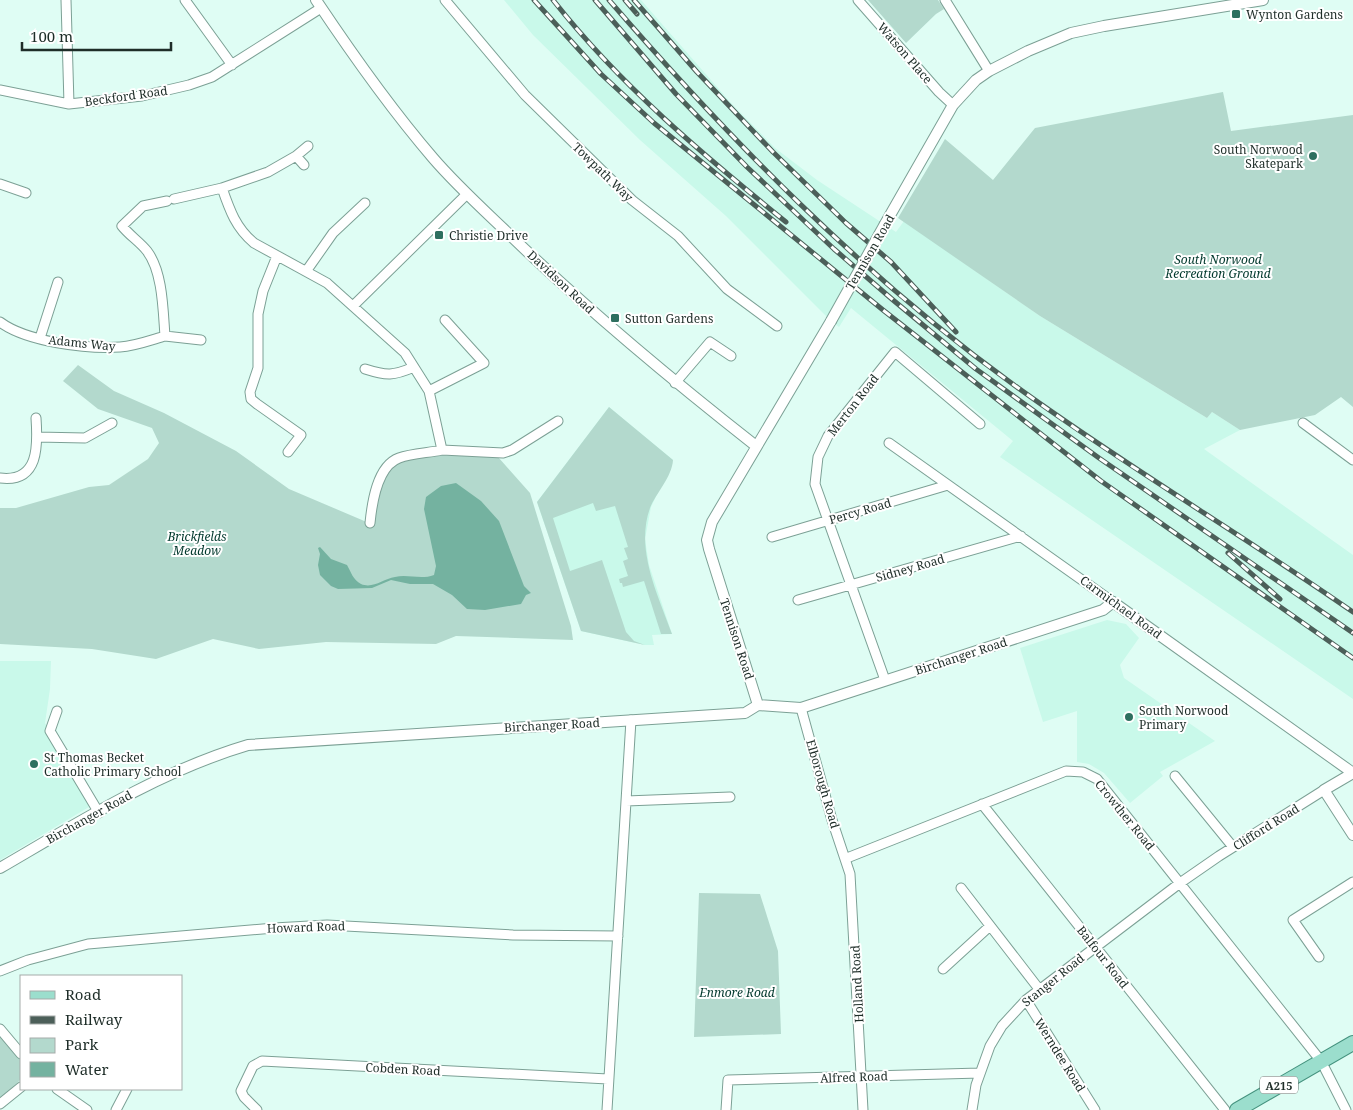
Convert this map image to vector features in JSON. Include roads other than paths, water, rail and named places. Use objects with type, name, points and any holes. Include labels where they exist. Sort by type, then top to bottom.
[{"type":"main road","name":"A215","points":[[1237,1110],[1353,1043]]},
{"type":"street","points":[[66,0],[69,104]]},
{"type":"street","points":[[185,0],[232,65]]},
{"type":"street","name":"Towpath Way","points":[[445,0],[525,95],[592,161],[632,200],[678,236],[727,289],[778,326]]},
{"type":"street","name":"Watson Place","points":[[858,0],[939,92],[953,105]]},
{"type":"street","points":[[944,0],[989,71]]},
{"type":"street","name":"Tennison Road","points":[[758,705],[708,540],[712,522],[831,321],[953,105],[976,80],[989,71],[1028,51],[1071,33],[1263,0]]},
{"type":"street","name":"Beckford Road","points":[[0,90],[69,104],[142,96],[189,85],[212,77],[232,65],[318,4]]},
{"type":"street","name":"Davidson Road","points":[[318,4],[388,103],[433,158],[467,194],[575,296],[675,383],[756,446]]},
{"type":"street","points":[[165,336],[160,285],[148,252],[122,226],[142,206],[222,188],[268,172],[296,156],[308,146]]},
{"type":"street","points":[[296,156],[304,165]]},
{"type":"street","points":[[0,184],[26,193]]},
{"type":"street","points":[[222,188],[234,222],[240,231],[254,244],[307,270],[328,283],[405,353],[429,391],[442,450]]},
{"type":"street","points":[[353,306],[467,194]]},
{"type":"street","points":[[307,270],[324,243],[365,203]]},
{"type":"street","points":[[277,256],[260,302],[258,368],[250,392],[251,399],[301,435],[288,452]]},
{"type":"street","points":[[40,338],[58,282]]},
{"type":"street","points":[[429,391],[484,363],[445,320]]},
{"type":"street","name":"Adams Way","points":[[0,322],[13,330],[40,338],[73,344],[122,347],[165,336],[201,340]]},
{"type":"street","points":[[675,383],[710,342],[731,356]]},
{"type":"street","name":"Merton Road","points":[[885,680],[815,484],[818,457],[828,436],[895,352],[980,424]]},
{"type":"street","points":[[365,369],[381,375],[392,375],[414,367]]},
{"type":"street","points":[[0,478],[17,478],[25,475],[32,462],[37,437],[36,418]]},
{"type":"street","points":[[370,523],[378,480],[398,458],[442,450],[503,453],[512,450],[558,421]]},
{"type":"street","points":[[1303,422],[1353,460]]},
{"type":"street","points":[[37,437],[85,438],[112,423]]},
{"type":"street","name":"Carmichael Road","points":[[889,443],[1353,773]]},
{"type":"street","name":"Percy Road","points":[[772,536],[948,486]]},
{"type":"street","name":"Sidney Road","points":[[798,600],[1021,536]]},
{"type":"street","name":"Birchanger Road","points":[[0,868],[143,787],[248,745],[745,714],[758,705],[801,708],[1103,610],[1112,602]]},
{"type":"street","name":"Elborough Road","points":[[801,708],[832,820],[846,858]]},
{"type":"street","points":[[57,711],[50,731],[99,812]]},
{"type":"street","points":[[606,1110],[631,720]]},
{"type":"street","name":"Crowther Road","points":[[846,858],[1066,771],[1083,772],[1097,779],[1322,1061],[1346,1110]]},
{"type":"street","name":"Clifford Road","points":[[1180,884],[1233,847],[1353,773]]},
{"type":"street","points":[[1175,776],[1233,847]]},
{"type":"street","points":[[1324,790],[1353,835]]},
{"type":"street","points":[[626,801],[730,797]]},
{"type":"street","name":"Balfour Road","points":[[982,804],[1225,1110]]},
{"type":"street","name":"Holland Road","points":[[846,858],[852,899],[862,1077],[862,1110]]},
{"type":"street","points":[[1319,957],[1293,920],[1353,882]]},
{"type":"street","name":"Stanger Road","points":[[972,1110],[974,1092],[980,1073],[996,1035],[1026,1000],[1180,884]]},
{"type":"street","points":[[961,888],[1039,989]]},
{"type":"street","name":"Howard Road","points":[[0,971],[28,960],[88,944],[290,927],[343,926],[513,935],[618,936]]},
{"type":"street","points":[[943,969],[990,926]]},
{"type":"street","name":"Werndee Road","points":[[1026,1000],[1094,1110]]},
{"type":"street","points":[[0,1029],[20,1053]]},
{"type":"street","name":"Cobden Road","points":[[257,1110],[244,1097],[241,1091],[253,1066],[262,1061],[608,1079]]},
{"type":"street","name":"Alfred Road","points":[[726,1110],[728,1080],[980,1073]]},
{"type":"street","points":[[0,1104],[20,1087]]},
{"type":"street","points":[[58,1090],[87,1110]]},
{"type":"street","points":[[116,1110],[126,1090]]},
{"type":"water","points":[[456,483],[481,501],[499,521],[524,586],[531,593],[526,595],[521,604],[485,610],[467,609],[452,595],[433,584],[410,584],[391,580],[372,588],[338,589],[331,586],[320,575],[318,565],[320,554],[318,548],[320,547],[331,559],[347,565],[352,576],[365,585],[374,585],[400,576],[424,577],[434,575],[436,566],[424,509],[426,497],[441,486]]},
{"type":"railway","points":[[534,0],[601,74],[654,123],[883,310],[1101,481],[1353,658]]},
{"type":"railway","points":[[553,0],[634,90],[724,171],[786,222]]},
{"type":"railway","points":[[595,0],[676,94],[747,167],[834,249],[893,300],[976,369],[1099,458],[1353,633]]},
{"type":"railway","points":[[609,0],[702,104],[800,204],[851,252],[958,343],[1056,415],[1353,612]]},
{"type":"railway","points":[[625,0],[637,14]]},
{"type":"railway","points":[[634,0],[697,72],[773,152],[846,223],[891,262],[956,332]]},
{"type":"railway","points":[[1228,553],[1280,599]]},
{"type":"place","name":"Wynton Gardens","points":[[1236,14]]},
{"type":"place","name":"South Norwood Skatepark","points":[[1313,156]]},
{"type":"place","name":"Christie Drive","points":[[439,235]]},
{"type":"place","name":"Sutton Gardens","points":[[615,318]]},
{"type":"place","name":"South Norwood Primary","points":[[1129,717]]},
{"type":"place","name":"St Thomas Becket Catholic Primary School","points":[[34,764]]},
{"type":"park label","name":"South Norwood Recreation Ground","points":[[1218,266]]},
{"type":"park label","name":"Brickfields Meadow","points":[[197,543]]},
{"type":"park label","name":"Enmore Road","points":[[737,992]]}]
